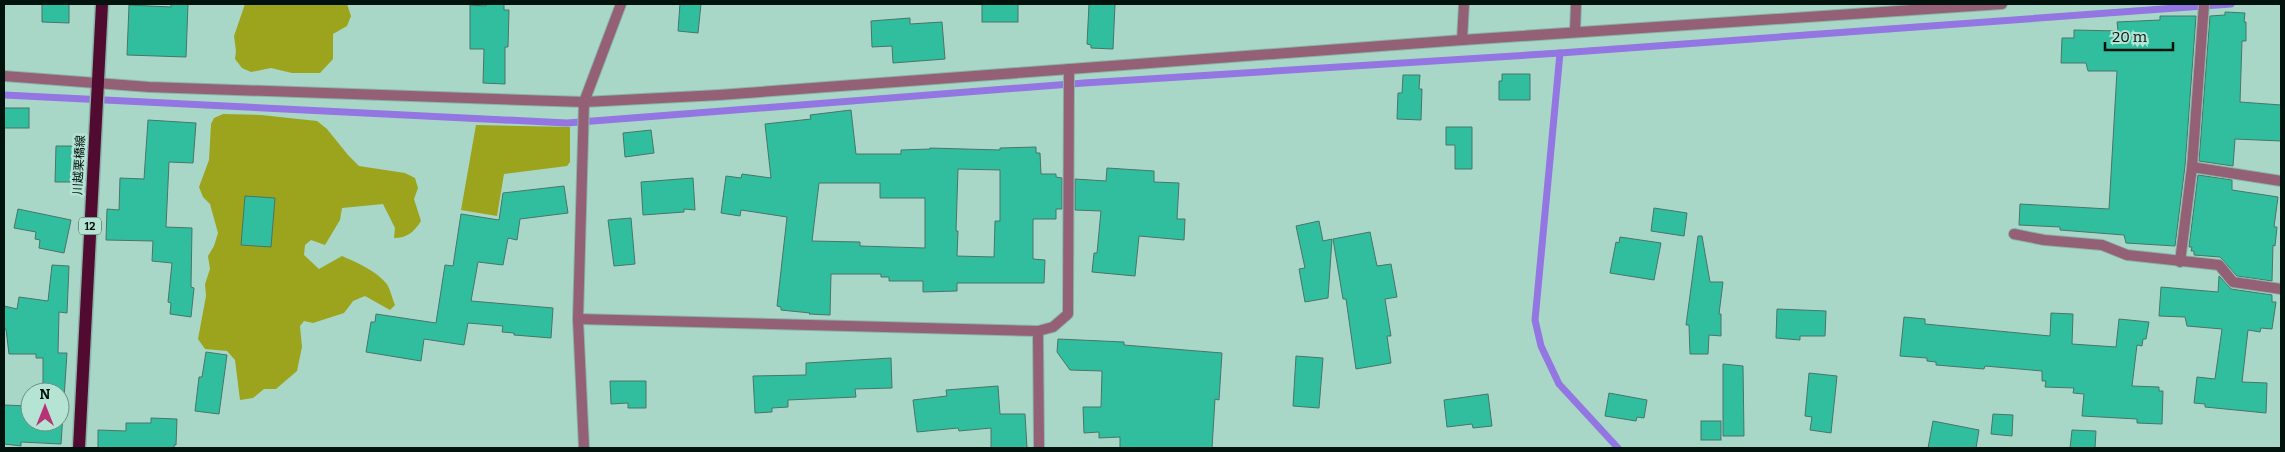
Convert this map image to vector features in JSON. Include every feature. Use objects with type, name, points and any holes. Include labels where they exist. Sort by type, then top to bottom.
[{"type":"main road","name":"川越栗橋線","points":[[79,448],[102,4]]},
{"type":"street","points":[[584,448],[578,319],[584,102],[621,4]]},
{"type":"street","points":[[1462,40],[1464,4]]},
{"type":"street","points":[[1575,32],[1576,4]]},
{"type":"street","points":[[4,76],[97,83],[305,93],[584,102],[719,95],[1462,40],[2002,4]]},
{"type":"street","points":[[2180,262],[2192,167],[2204,4]]},
{"type":"street","points":[[578,319],[1038,331],[1053,327],[1068,314],[1069,69]]},
{"type":"street","points":[[2192,167],[2281,181]]},
{"type":"street","points":[[2014,234],[2044,240],[2102,245],[2127,255],[2219,265],[2233,282],[2281,289]]},
{"type":"street","points":[[1038,331],[1039,448]]},
{"type":"shaded area","points":[[245,4],[347,4],[351,16],[347,26],[333,34],[333,59],[320,73],[292,73],[271,68],[251,72],[242,68],[235,59],[234,36]]},
{"type":"shaded area","points":[[223,114],[261,115],[317,121],[327,129],[359,166],[405,173],[415,178],[418,188],[414,199],[421,221],[410,234],[394,238],[395,228],[383,204],[342,208],[340,220],[325,245],[311,240],[305,245],[304,255],[319,269],[342,256],[366,267],[386,283],[395,305],[390,310],[365,296],[353,301],[344,313],[313,323],[304,321],[300,326],[302,347],[297,371],[276,389],[264,389],[253,398],[240,400],[235,360],[227,351],[205,349],[198,339],[206,296],[205,284],[210,269],[208,256],[214,246],[218,233],[210,204],[203,197],[199,187],[209,160],[211,124],[214,118]]},
{"type":"shaded area","points":[[476,125],[570,127],[570,162],[567,166],[504,174],[497,216],[461,210]]},
{"type":"building","points":[[42,4],[69,4],[69,23],[42,22]]},
{"type":"building","points":[[171,4],[188,4],[186,57],[127,55],[129,5],[171,7]]},
{"type":"building","points":[[486,4],[504,4],[504,10],[509,10],[508,47],[505,47],[505,84],[483,83],[484,49],[470,49],[470,5],[486,6]]},
{"type":"building","points":[[680,4],[701,4],[698,33],[678,31]]},
{"type":"building","points":[[982,4],[1018,4],[1018,22],[982,22]]},
{"type":"building","points":[[1089,4],[1115,4],[1113,49],[1091,48],[1091,45],[1087,44]]},
{"type":"building","points":[[2225,12],[2245,13],[2246,41],[2242,41],[2240,102],[2281,105],[2281,141],[2235,139],[2233,166],[2199,161],[2210,16],[2225,15]]},
{"type":"building","points":[[2160,16],[2196,16],[2185,166],[2175,246],[2126,243],[2124,235],[2060,230],[2060,227],[2019,225],[2020,204],[2109,209],[2117,71],[2088,71],[2086,63],[2061,63],[2062,38],[2074,38],[2074,30],[2118,31],[2117,22],[2160,20]]},
{"type":"building","points":[[910,18],[910,24],[942,22],[945,59],[893,63],[892,46],[872,47],[871,21]]},
{"type":"building","points":[[1502,74],[1530,74],[1530,100],[1499,100],[1499,81],[1502,81]]},
{"type":"building","points":[[1403,75],[1420,75],[1419,89],[1422,89],[1421,120],[1397,119],[1398,93],[1402,93]]},
{"type":"building","points":[[4,108],[29,108],[29,128],[4,128]]},
{"type":"building","points":[[851,110],[856,154],[901,154],[901,150],[930,148],[1000,150],[1000,148],[1036,147],[1036,153],[1040,153],[1041,174],[1056,174],[1056,177],[1062,178],[1062,209],[1056,209],[1056,219],[1033,219],[1033,259],[1045,260],[1044,283],[957,283],[957,291],[923,292],[923,281],[889,281],[889,277],[881,277],[881,274],[831,274],[830,315],[781,310],[781,307],[777,306],[787,217],[741,210],[740,216],[721,213],[726,176],[741,178],[742,174],[771,178],[765,124],[811,119],[810,115]],"holes":[[[958,169],[1000,170],[1000,221],[995,221],[994,257],[957,256]],[[819,183],[880,183],[880,198],[925,198],[925,248],[860,246],[860,242],[812,241]]]},
{"type":"building","points":[[148,120],[196,123],[193,163],[169,162],[166,227],[192,228],[191,287],[194,288],[191,317],[170,314],[171,303],[168,302],[172,263],[152,261],[153,241],[106,240],[107,209],[119,210],[120,178],[144,179]]},
{"type":"building","points":[[1446,127],[1472,127],[1472,169],[1455,169],[1455,145],[1446,145]]},
{"type":"building","points":[[651,130],[654,153],[625,157],[623,133]]},
{"type":"building","points":[[56,146],[78,146],[78,182],[55,182]]},
{"type":"building","points":[[1107,168],[1154,171],[1154,182],[1179,183],[1177,219],[1185,219],[1184,240],[1139,236],[1135,276],[1092,272],[1094,253],[1097,253],[1101,211],[1075,210],[1075,179],[1106,181]]},
{"type":"building","points":[[2198,175],[2232,180],[2232,190],[2278,197],[2274,227],[2277,227],[2275,246],[2273,245],[2272,281],[2237,276],[2220,257],[2194,255],[2194,251],[2191,251],[2192,247],[2189,247]]},
{"type":"building","points":[[693,178],[695,210],[684,209],[684,212],[643,215],[641,182]]},
{"type":"building","points":[[564,186],[568,213],[520,219],[517,240],[508,238],[503,265],[478,262],[471,301],[553,308],[551,338],[514,335],[514,333],[502,332],[503,326],[468,323],[464,345],[424,339],[421,361],[366,352],[371,322],[375,322],[376,314],[436,323],[445,265],[453,266],[461,214],[499,220],[503,193]]},
{"type":"building","points":[[245,196],[275,198],[271,247],[241,245]]},
{"type":"building","points":[[1654,208],[1687,213],[1684,236],[1651,231]]},
{"type":"building","points":[[18,209],[71,220],[64,253],[39,248],[40,240],[35,239],[36,232],[14,228]]},
{"type":"building","points":[[631,218],[635,264],[614,266],[608,220]]},
{"type":"building","points":[[1319,221],[1323,241],[1332,239],[1328,298],[1305,302],[1299,269],[1305,268],[1296,226]]},
{"type":"building","points":[[1370,232],[1377,266],[1391,264],[1397,297],[1385,299],[1391,336],[1387,336],[1391,363],[1356,369],[1346,299],[1343,299],[1333,239]]},
{"type":"building","points":[[1698,236],[1702,236],[1710,282],[1723,282],[1719,314],[1721,314],[1721,336],[1709,335],[1708,354],[1690,354],[1689,325],[1686,325]]},
{"type":"building","points":[[1620,237],[1661,243],[1654,280],[1610,273],[1616,242],[1619,243]]},
{"type":"building","points":[[52,265],[69,266],[67,313],[59,312],[58,353],[67,353],[65,382],[43,382],[43,358],[36,358],[36,354],[9,354],[6,329],[4,329],[4,306],[17,309],[19,297],[48,301]]},
{"type":"building","points":[[2219,276],[2231,289],[2272,295],[2272,302],[2276,302],[2272,329],[2261,328],[2260,332],[2248,330],[2242,382],[2267,383],[2266,413],[2205,407],[2205,404],[2194,403],[2197,377],[2215,379],[2222,329],[2187,326],[2185,317],[2159,316],[2161,287],[2218,292]]},
{"type":"building","points":[[1777,309],[1826,311],[1825,336],[1800,336],[1800,340],[1776,338]]},
{"type":"building","points":[[2051,313],[2073,314],[2072,344],[2116,347],[2119,319],[2149,322],[2146,339],[2143,339],[2142,346],[2137,345],[2132,386],[2159,387],[2159,391],[2163,391],[2162,424],[2137,423],[2137,419],[2082,416],[2084,394],[2073,393],[2074,388],[2045,387],[2046,381],[2042,381],[2042,371],[1985,366],[1984,369],[1936,365],[1936,362],[1927,361],[1927,358],[1900,356],[1904,317],[1925,319],[1925,324],[2050,336]]},
{"type":"building","points":[[1058,339],[1124,342],[1124,345],[1222,353],[1219,400],[1215,399],[1212,448],[1120,448],[1120,437],[1099,438],[1099,432],[1084,433],[1083,407],[1101,407],[1102,371],[1070,370],[1057,352]]},
{"type":"building","points":[[206,352],[227,355],[219,414],[195,411],[199,377],[202,377]]},
{"type":"building","points":[[1296,356],[1323,358],[1319,408],[1293,406]]},
{"type":"building","points":[[891,358],[892,388],[855,389],[856,397],[788,400],[788,407],[772,408],[772,412],[755,413],[753,376],[806,375],[806,363]]},
{"type":"building","points":[[1723,364],[1743,366],[1744,436],[1723,436]]},
{"type":"building","points":[[1809,373],[1837,376],[1831,433],[1810,430],[1812,417],[1805,416]]},
{"type":"building","points":[[610,381],[646,381],[646,408],[628,408],[628,403],[611,404]]},
{"type":"building","points":[[998,386],[1000,414],[1025,414],[1027,448],[991,448],[991,428],[959,431],[958,428],[917,432],[913,400],[947,396],[946,390]]},
{"type":"building","points":[[1609,393],[1647,400],[1644,418],[1637,417],[1636,421],[1605,416]]},
{"type":"building","points":[[1488,394],[1492,426],[1473,428],[1472,424],[1447,427],[1444,400]]},
{"type":"building","points":[[4,405],[20,406],[20,432],[62,432],[61,444],[21,442],[21,446],[4,444]]},
{"type":"building","points":[[1993,414],[2013,415],[2012,436],[1991,434]]},
{"type":"building","points":[[151,418],[177,419],[176,445],[174,445],[174,448],[98,448],[98,430],[126,431],[126,423],[151,423]]},
{"type":"building","points":[[1701,421],[1721,421],[1721,440],[1701,440]]},
{"type":"building","points":[[1933,421],[1979,430],[1976,448],[1928,448]]},
{"type":"building","points":[[2072,430],[2096,431],[2095,448],[2070,448]]},
{"type":"waterway","points":[[4,95],[567,123],[1084,83],[1560,53],[2231,4]]},
{"type":"waterway","points":[[1560,53],[1535,320],[1541,346],[1559,384],[1618,448]]}]
